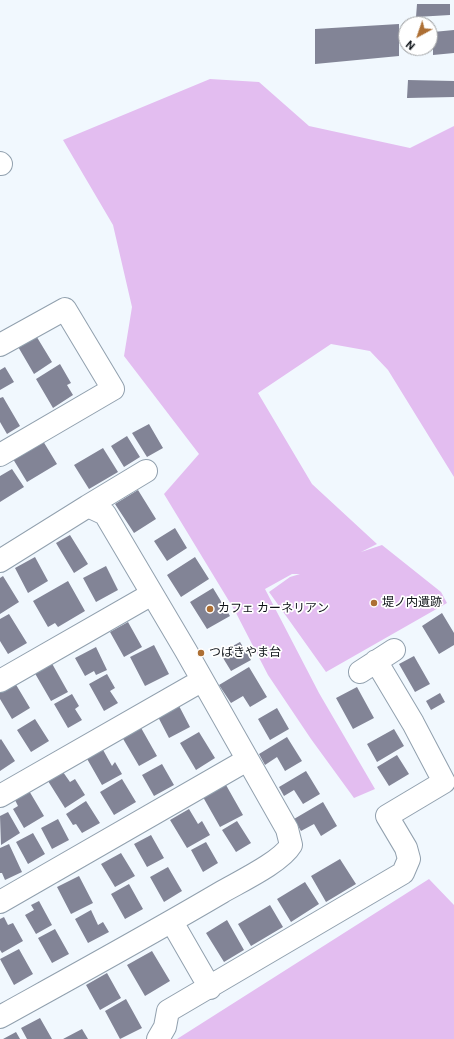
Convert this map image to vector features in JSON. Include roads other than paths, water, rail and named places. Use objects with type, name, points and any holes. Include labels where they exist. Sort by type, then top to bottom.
[{"type":"street","points":[[0,345],[65,309],[113,389],[0,455]]},
{"type":"street","points":[[0,561],[146,471]]},
{"type":"street","points":[[0,1017],[172,922],[286,854],[291,844],[287,829],[105,514],[88,506]]},
{"type":"street","points":[[0,681],[152,594]]},
{"type":"street","points":[[158,1039],[164,1027],[168,1011],[210,988],[402,873],[409,859],[406,848],[387,816],[444,782],[413,723],[377,661]]},
{"type":"street","points":[[0,796],[201,680]]},
{"type":"street","points":[[0,902],[247,760]]},
{"type":"street","points":[[172,922],[210,988]]},
{"type":"place","name":"堤ノ内遺跡","points":[[374,603]]},
{"type":"place","name":"カフェ カーネリアン","points":[[210,609]]},
{"type":"place","name":"つばきやま台","points":[[201,653]]}]
